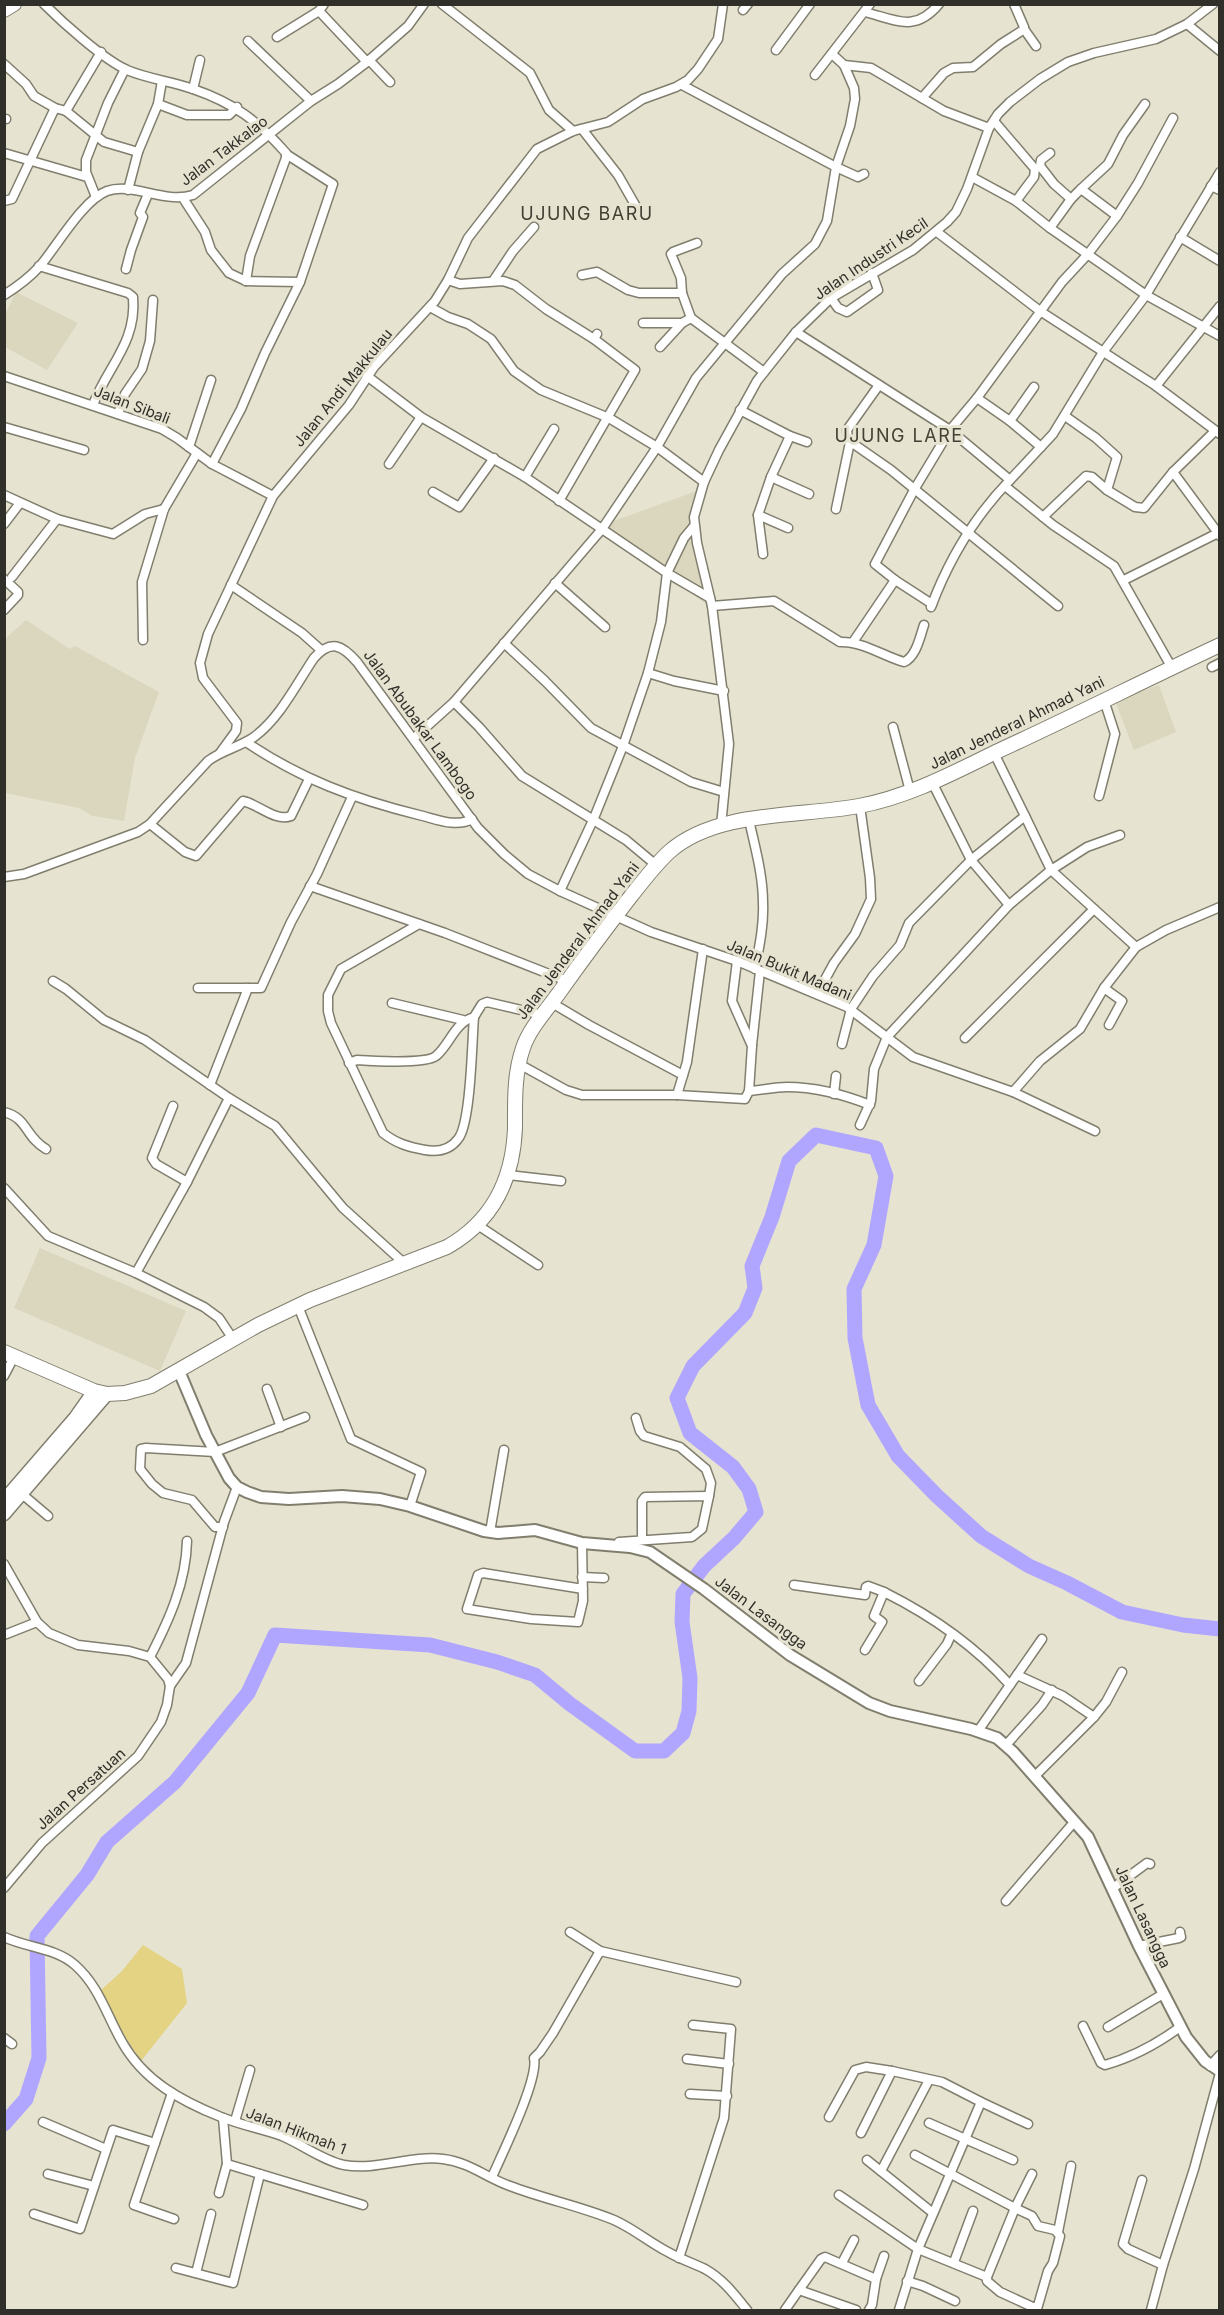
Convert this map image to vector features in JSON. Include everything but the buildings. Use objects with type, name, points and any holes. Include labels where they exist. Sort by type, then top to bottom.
[{"type":"highway","name":"Jalan Jenderal Ahmad Yani","points":[[100,1393],[139,1390],[179,1371],[233,1339],[298,1306],[447,1247],[476,1224],[495,1202],[508,1175],[513,1149],[516,1085],[526,1040],[616,915],[656,865],[671,850],[687,839],[721,826],[749,820],[860,806],[910,791],[1220,645]]},
{"type":"highway","points":[[9,1354],[100,1393]]},
{"type":"main road","points":[[4,1514],[100,1393]]},
{"type":"main road","points":[[4,1500],[75,1418],[100,1393]]},
{"type":"street","points":[[44,4],[64,23],[125,69],[193,89],[237,107],[269,134],[286,154],[333,184],[300,282],[265,353],[241,409],[212,464]]},
{"type":"street","name":"Jalan Takkalao","points":[[96,196],[111,190],[128,190],[183,198],[200,190],[311,100],[338,84],[368,61],[408,26],[424,4]]},
{"type":"street","points":[[442,4],[530,73],[549,110],[577,130],[618,175],[638,210]]},
{"type":"street","name":"Jalan Andi Makkulau","points":[[219,753],[236,731],[237,723],[203,678],[200,663],[208,634],[273,496],[350,405],[367,376],[430,307],[448,280],[468,238],[537,149],[577,130],[608,122],[643,99],[682,85],[698,69],[716,42],[723,4]]},
{"type":"street","points":[[776,50],[810,4]]},
{"type":"street","points":[[815,75],[868,8],[910,23],[924,19],[939,4]]},
{"type":"street","points":[[1014,4],[1024,29],[1036,46]]},
{"type":"street","name":"Jalan Industri Kecil","points":[[721,826],[729,744],[711,602],[694,526],[695,508],[704,482],[740,410],[764,372],[796,332],[831,298],[913,250],[937,232],[956,212],[991,125],[1010,102],[1030,86],[1068,62],[1094,53],[1156,39],[1187,24],[1213,4]]},
{"type":"street","points":[[277,37],[322,8],[368,61],[390,82]]},
{"type":"street","points":[[1187,24],[1220,51]]},
{"type":"street","points":[[922,98],[944,73],[953,68],[973,67],[1024,29]]},
{"type":"street","points":[[248,41],[311,100]]},
{"type":"street","points":[[66,111],[101,52]]},
{"type":"street","points":[[414,738],[454,702],[602,529],[657,447],[689,388],[782,274],[815,244],[827,221],[836,167],[850,126],[855,99],[854,88],[844,65],[832,54]]},
{"type":"street","points":[[193,89],[200,60]]},
{"type":"street","points":[[4,64],[26,84],[34,96],[55,108],[66,111],[104,142],[138,152]]},
{"type":"street","points":[[844,65],[871,68],[954,116],[991,125],[1035,169],[1034,177],[1016,201]]},
{"type":"street","points":[[4,295],[39,266],[96,196],[87,177],[86,160],[108,103],[125,69]]},
{"type":"street","points":[[128,190],[138,152],[158,104],[162,81]]},
{"type":"street","points":[[682,85],[836,167],[858,177],[864,174]]},
{"type":"street","points":[[158,104],[187,115],[231,114],[237,107]]},
{"type":"street","points":[[1050,228],[1071,199],[1108,164],[1123,135],[1145,104]]},
{"type":"street","points":[[4,201],[12,199],[55,108]]},
{"type":"street","points":[[1173,118],[1138,183],[1117,216],[1088,254],[1062,282],[977,398],[950,430],[874,564],[932,605],[939,585],[966,532],[1007,483],[1053,434],[1103,351],[1146,295],[1220,172]]},
{"type":"street","points":[[4,153],[87,177]]},
{"type":"street","points":[[1050,153],[1041,160],[1040,166],[1054,184],[1071,199]]},
{"type":"street","points":[[246,281],[250,256],[286,154]]},
{"type":"street","points":[[972,177],[1016,201],[1050,228],[1146,295],[1220,336]]},
{"type":"street","points":[[1211,186],[1220,190]]},
{"type":"street","points":[[1081,189],[1117,216]]},
{"type":"street","points":[[126,269],[130,250],[143,217],[140,213],[148,194]]},
{"type":"street","points":[[183,198],[202,226],[211,250],[229,273],[246,281],[300,282]]},
{"type":"street","points":[[493,281],[513,251],[534,227]]},
{"type":"street","points":[[937,232],[1040,311],[1156,386],[1217,432],[1173,472],[1144,508],[1135,507],[1107,490],[1092,477],[1086,476],[1043,517]]},
{"type":"street","points":[[1180,237],[1220,261]]},
{"type":"street","points":[[697,243],[672,254],[691,318],[764,372]]},
{"type":"street","points":[[39,266],[128,293],[133,297],[129,334],[123,350],[98,392],[93,405]]},
{"type":"street","points":[[582,275],[597,272],[628,290],[639,293],[682,293]]},
{"type":"street","points":[[831,298],[838,308],[847,312],[878,290],[872,273]]},
{"type":"street","points":[[448,280],[460,284],[503,281],[515,285],[595,337],[635,370],[560,501]]},
{"type":"street","points":[[118,414],[125,394],[142,369],[150,341],[153,300]]},
{"type":"street","points":[[1156,386],[1220,306]]},
{"type":"street","points":[[430,307],[447,317],[468,324],[491,339],[514,371],[541,390],[609,418],[657,447],[704,482]]},
{"type":"street","points":[[660,347],[682,323],[691,318]]},
{"type":"street","points":[[643,323],[682,323]]},
{"type":"street","points":[[796,332],[950,430],[1043,517],[1112,564],[1124,580],[1172,668]]},
{"type":"street","name":"Jalan Sibali","points":[[4,376],[162,429],[212,464],[273,496]]},
{"type":"street","points":[[367,376],[421,417],[525,477],[711,602],[774,601],[840,642],[853,642],[904,662],[909,660],[915,649],[924,625]]},
{"type":"street","points":[[189,447],[211,380]]},
{"type":"street","points":[[879,385],[847,430],[846,436],[850,442],[891,470],[1058,606]]},
{"type":"street","points":[[1010,421],[1034,387]]},
{"type":"street","points":[[977,398],[1041,447]]},
{"type":"street","points":[[740,410],[790,436],[807,442]]},
{"type":"street","points":[[1065,416],[1091,434],[1117,457],[1107,490]]},
{"type":"street","points":[[389,464],[421,417]]},
{"type":"street","points":[[4,428],[84,450]]},
{"type":"street","points":[[525,477],[554,429]]},
{"type":"street","points":[[763,554],[758,514],[771,477],[790,436]]},
{"type":"street","points":[[836,509],[850,442]]},
{"type":"street","points":[[143,640],[142,582],[164,509],[197,453]]},
{"type":"street","points":[[433,492],[459,507],[494,459]]},
{"type":"street","points":[[1124,580],[1219,534],[1173,472]]},
{"type":"street","points":[[771,477],[809,494]]},
{"type":"street","points":[[4,495],[57,519],[113,534],[145,514],[164,509]]},
{"type":"street","points":[[4,524],[20,503]]},
{"type":"street","points":[[758,514],[788,528]]},
{"type":"street","points":[[4,610],[18,595],[8,578],[57,519]]},
{"type":"street","points":[[560,891],[594,818],[623,746],[648,673],[661,622],[667,573],[684,538],[694,526]]},
{"type":"street","points":[[853,642],[895,580]]},
{"type":"street","points":[[555,583],[605,627]]},
{"type":"street","points":[[4,878],[24,874],[124,838],[150,824],[208,761],[219,753],[246,742],[271,721],[321,650],[302,633],[231,585]]},
{"type":"street","points":[[504,643],[545,681],[586,725],[691,782],[724,792]]},
{"type":"street","name":"Jalan Abubakar Lambogo","points":[[321,650],[334,646],[348,651],[472,819],[504,854],[528,873],[560,891],[616,915]]},
{"type":"street","points":[[648,673],[724,691]]},
{"type":"street","points":[[1099,796],[1115,734],[1104,700]]},
{"type":"street","points":[[454,702],[522,776],[594,818],[656,865]]},
{"type":"street","points":[[893,727],[910,791]]},
{"type":"street","points":[[246,742],[309,779],[352,797],[448,822],[465,823],[472,819]]},
{"type":"street","points":[[994,753],[1051,870],[1136,947]]},
{"type":"street","points":[[150,824],[185,852],[195,856],[243,801],[278,817],[291,816],[309,779]]},
{"type":"street","points":[[932,782],[971,860],[1009,906]]},
{"type":"street","points":[[198,988],[261,988],[352,797]]},
{"type":"street","points":[[817,993],[839,955],[855,934],[871,899],[860,806]]},
{"type":"street","points":[[842,1044],[851,1009],[873,976],[897,949],[909,923],[971,860],[1025,816]]},
{"type":"street","points":[[519,1064],[567,1090],[582,1095],[677,1095],[745,1099],[750,1091],[764,904],[760,867],[749,820]]},
{"type":"street","points":[[860,1125],[870,1105],[874,1069],[887,1037],[1009,906],[1051,870],[1087,847],[1120,835]]},
{"type":"street","points":[[310,886],[419,924],[567,981]]},
{"type":"street","points":[[1013,1092],[1040,1061],[1080,1029],[1104,988],[1136,947],[1166,930],[1220,908]]},
{"type":"street","points":[[965,1038],[1094,909]]},
{"type":"street","name":"Jalan Bukit Madani","points":[[616,915],[651,932],[736,961],[817,993],[851,1009],[904,1052],[922,1062],[1013,1092],[1095,1131]]},
{"type":"street","points":[[419,924],[341,969],[328,995],[331,1023],[383,1133],[405,1147],[437,1152],[451,1146],[460,1138],[466,1115],[474,1017],[482,1004],[487,1002],[542,1015]]},
{"type":"street","points":[[677,1095],[683,1075],[703,949]]},
{"type":"street","points":[[736,961],[732,1000],[752,1047]]},
{"type":"street","points":[[53,981],[104,1020],[145,1040],[229,1098],[275,1126],[343,1208],[405,1264]]},
{"type":"street","points":[[210,1085],[248,988]]},
{"type":"street","points":[[1104,988],[1122,1001],[1109,1025]]},
{"type":"street","points":[[392,1003],[463,1020],[474,1017]]},
{"type":"street","points":[[552,1003],[683,1075]]},
{"type":"street","points":[[349,1063],[357,1060],[425,1061],[435,1056],[463,1020]]},
{"type":"street","points":[[834,1094],[836,1076]]},
{"type":"street","points":[[750,1091],[786,1087],[808,1088],[870,1105]]},
{"type":"street","points":[[136,1273],[187,1182],[229,1098]]},
{"type":"street","points":[[173,1106],[153,1158],[156,1164],[187,1182]]},
{"type":"street","points":[[4,1112],[18,1116],[36,1143],[46,1149]]},
{"type":"street","points":[[508,1175],[561,1181]]},
{"type":"street","points":[[4,1188],[48,1236],[136,1273],[204,1307],[219,1318],[233,1339]]},
{"type":"street","points":[[476,1224],[538,1265]]},
{"type":"street","points":[[298,1306],[351,1439],[421,1472],[410,1506]]},
{"type":"street","points":[[4,1376],[9,1354]]},
{"type":"street","points":[[170,1686],[186,1663],[223,1527],[237,1487],[229,1478],[215,1452],[179,1371]]},
{"type":"street","points":[[267,1389],[281,1427]]},
{"type":"street","points":[[223,1527],[215,1527],[192,1500],[160,1491],[152,1484],[139,1465],[141,1449],[215,1452],[305,1417]]},
{"type":"street","points":[[604,1543],[692,1537],[702,1528],[711,1483],[706,1469],[680,1447],[644,1436],[636,1419]]},
{"type":"street","points":[[490,1532],[504,1450]]},
{"type":"street","name":"Jalan Lasangga","points":[[237,1487],[261,1497],[301,1500],[342,1496],[363,1497],[410,1506],[470,1528],[490,1532],[535,1530],[582,1543],[604,1543],[650,1552],[704,1589],[790,1655],[869,1703],[890,1711],[993,1736],[1006,1745],[1075,1821],[1094,1847],[1163,1995],[1192,2046],[1216,2070]]},
{"type":"street","points":[[22,1494],[48,1516]]},
{"type":"street","points":[[642,1540],[642,1501],[645,1497],[709,1496]]},
{"type":"street","points":[[150,1657],[174,1606],[185,1570],[187,1541]]},
{"type":"street","points":[[582,1543],[583,1589],[581,1618],[575,1623],[521,1618],[467,1609],[478,1575],[483,1573],[583,1589]]},
{"type":"street","points":[[4,1564],[37,1622],[55,1637],[78,1645],[129,1651],[150,1657],[168,1679],[170,1686]]},
{"type":"street","points":[[582,1577],[604,1578]]},
{"type":"street","points":[[794,1585],[863,1595],[868,1586],[884,1592],[912,1606],[988,1661],[1010,1685]]},
{"type":"street","points":[[865,1650],[882,1622],[874,1616],[884,1592]]},
{"type":"street","points":[[4,1635],[37,1622]]},
{"type":"street","points":[[919,1681],[947,1644],[951,1635]]},
{"type":"street","points":[[978,1731],[1042,1639]]},
{"type":"street","points":[[1034,1777],[1094,1717],[1106,1702],[1122,1672]]},
{"type":"street","points":[[1017,1675],[1052,1690],[1094,1717]]},
{"type":"street","name":"Jalan Persatuan","points":[[4,1888],[42,1843],[138,1756],[161,1722],[170,1686]]},
{"type":"street","points":[[1006,1745],[1042,1705],[1052,1690]]},
{"type":"street","points":[[1006,1901],[1075,1821]]},
{"type":"street","points":[[1113,1888],[1147,1863],[1150,1864]]},
{"type":"street","points":[[570,1932],[600,1951],[736,1982]]},
{"type":"street","points":[[1139,1946],[1179,1938],[1181,1937],[1180,1932]]},
{"type":"street","name":"Jalan Hikmah 1","points":[[4,1937],[65,1957],[83,1973],[96,1989],[122,2043],[136,2063],[151,2079],[172,2093],[223,2118],[284,2137],[334,2162],[345,2165],[445,2159],[478,2169],[510,2186],[613,2220],[635,2230],[679,2258],[706,2269],[721,2279],[747,2310]]},
{"type":"street","points":[[492,2177],[525,2100],[536,2066],[534,2058],[546,2042],[600,1951]]},
{"type":"street","points":[[1108,2026],[1163,1995]]},
{"type":"street","points":[[679,2258],[724,2118],[729,2064],[731,2029],[693,2025]]},
{"type":"street","points":[[1083,2026],[1101,2063],[1105,2065],[1142,2052],[1162,2041],[1180,2026]]},
{"type":"street","points":[[4,2038],[12,2044]]},
{"type":"street","points":[[1151,2310],[1194,2169],[1220,2055]]},
{"type":"street","points":[[687,2059],[729,2064]]},
{"type":"street","points":[[829,2116],[855,2070],[866,2067],[942,2082],[1028,2124]]},
{"type":"street","points":[[235,2121],[249,2070]]},
{"type":"street","points":[[861,2133],[892,2071]]},
{"type":"street","points":[[881,2171],[928,2080]]},
{"type":"street","points":[[172,2093],[134,2205],[174,2219]]},
{"type":"street","points":[[690,2094],[727,2096]]},
{"type":"street","points":[[899,2310],[918,2249],[981,2102]]},
{"type":"street","points":[[219,2193],[227,2164],[223,2118]]},
{"type":"street","points":[[43,2122],[106,2149]]},
{"type":"street","points":[[929,2123],[1013,2160]]},
{"type":"street","points":[[34,2214],[80,2229],[113,2130],[155,2143]]},
{"type":"street","points":[[915,2155],[1032,2216],[1038,2226],[1058,2232]]},
{"type":"street","points":[[867,2160],[933,2213]]},
{"type":"street","points":[[227,2164],[363,2205]]},
{"type":"street","points":[[1032,2174],[1015,2208],[987,2281],[993,2288],[1037,2309],[1060,2236],[1058,2232],[1071,2166]]},
{"type":"street","points":[[48,2174],[94,2186]]},
{"type":"street","points":[[176,2268],[233,2283],[260,2174]]},
{"type":"street","points":[[1142,2180],[1123,2244],[1128,2249],[1163,2265]]},
{"type":"street","points":[[839,2195],[918,2249],[987,2277]]},
{"type":"street","points":[[954,2262],[973,2211]]},
{"type":"street","points":[[196,2273],[211,2214]]},
{"type":"street","points":[[842,2263],[854,2240]]},
{"type":"street","points":[[869,2310],[874,2299],[876,2279],[884,2256]]},
{"type":"street","points":[[785,2310],[823,2257],[828,2257],[876,2279]]},
{"type":"street","points":[[907,2281],[955,2301]]},
{"type":"street","points":[[799,2290],[856,2310]]},
{"type":"shaded area","points":[[16,292],[78,323],[47,370],[5,347],[5,314]]},
{"type":"shaded area","points":[[705,488],[695,508],[712,609],[667,574],[597,527]]},
{"type":"shaded area","points":[[26,620],[70,649],[75,646],[159,692],[135,758],[124,821],[93,816],[79,808],[5,793],[5,639]]},
{"type":"shaded area","points":[[1159,685],[1176,732],[1134,750],[1115,701]]},
{"type":"shaded area","points":[[40,1248],[186,1311],[160,1371],[14,1308]]},
{"type":"shaded area","points":[[143,1945],[182,1969],[187,2003],[141,2061],[117,2024],[100,1991],[122,1971]]},
{"type":"waterway","points":[[4,2124],[26,2099],[39,2058],[37,1936],[87,1875],[107,1842],[175,1782],[248,1693],[275,1635],[430,1645],[497,1662],[535,1675],[570,1704],[635,1751],[664,1751],[683,1733],[689,1711],[690,1678],[682,1622],[683,1594],[704,1566],[734,1538],[756,1512],[749,1489],[733,1467],[690,1433],[677,1398],[693,1366],[745,1313],[755,1288],[752,1266],[772,1217],[789,1161],[816,1135],[876,1148],[886,1176],[874,1245],[854,1289],[855,1338],[868,1405],[898,1456],[981,1536],[1029,1566],[1122,1612],[1183,1625],[1220,1629]]},
{"type":"district","name":"UJUNG BARU","points":[[587,214]]},
{"type":"district","name":"UJUNG LARE","points":[[899,436]]}]
